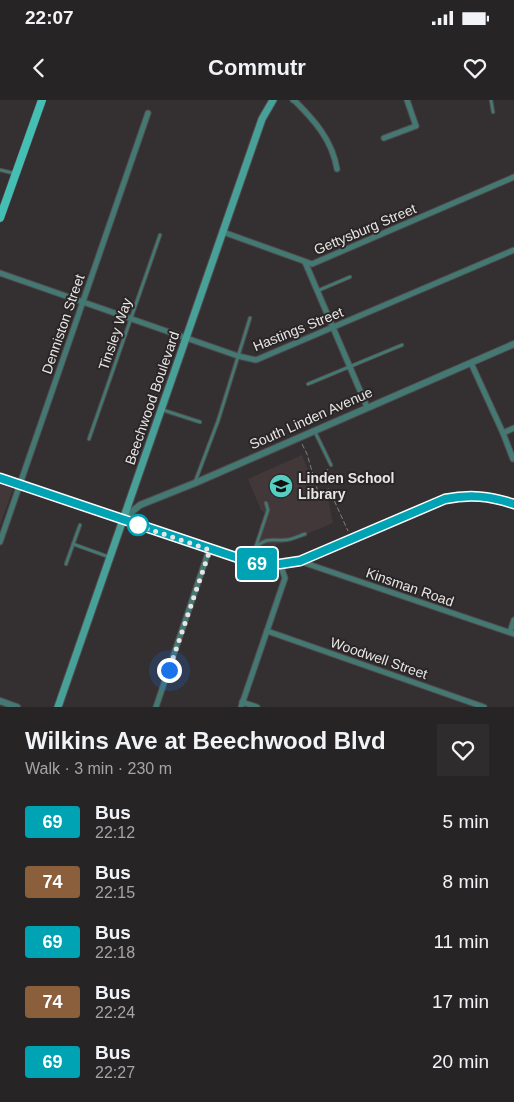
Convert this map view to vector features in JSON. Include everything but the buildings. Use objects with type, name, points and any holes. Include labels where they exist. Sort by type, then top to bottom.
[{"type":"main road","points":[[0,218],[42,100]]},
{"type":"main road","name":"Beechwood Boulevard","points":[[58,707],[262,119],[273,100]]},
{"type":"main road","points":[[0,478],[210,550],[250,562],[280,564],[300,561],[445,499],[484,496],[514,504]]},
{"type":"street","points":[[293,100],[316,122],[328,140],[335,157],[337,169]]},
{"type":"street","points":[[384,138],[416,126],[407,100]]},
{"type":"street","name":"Denniston Street","points":[[0,542],[148,113]]},
{"type":"street","name":"Gettysburg Street","points":[[222,232],[312,264],[514,177]]},
{"type":"street","name":"Hastings Street","points":[[0,273],[238,356],[256,360],[514,250]]},
{"type":"street","points":[[305,262],[367,407]]},
{"type":"street","name":"South Linden Avenue","points":[[122,520],[140,505],[195,483],[514,344]]},
{"type":"street","points":[[471,363],[503,432],[513,460]]},
{"type":"street","points":[[503,432],[514,428]]},
{"type":"street","points":[[156,707],[210,550]]},
{"type":"street","name":"Kinsman Road","points":[[300,561],[512,633]]},
{"type":"street","points":[[258,707],[242,705],[285,578],[280,564]]},
{"type":"street","points":[[512,633],[514,620]]},
{"type":"street","name":"Woodwell Street","points":[[267,631],[484,707]]},
{"type":"street","points":[[0,701],[17,707]]},
{"type":"lane","points":[[491,100],[493,112]]},
{"type":"lane","points":[[0,170],[15,174]]},
{"type":"lane","name":"Tinsley Way","points":[[89,439],[160,235]]},
{"type":"lane","points":[[317,291],[350,277]]},
{"type":"lane","points":[[195,483],[218,421],[250,318]]},
{"type":"lane","points":[[308,384],[402,344]]},
{"type":"lane","points":[[161,409],[200,422]]},
{"type":"lane","points":[[314,431],[331,466]]},
{"type":"lane","points":[[250,562],[268,510],[266,503]]},
{"type":"lane","points":[[66,564],[80,525]]},
{"type":"lane","points":[[256,547],[265,540],[274,538],[285,540],[305,534]]},
{"type":"lane","points":[[73,544],[109,557]]},
{"type":"path","points":[[301,442],[307,454],[318,492],[329,488],[348,531]]},
{"type":"path","points":[[314,480],[320,479],[331,466]]},
{"type":"shaded area","points":[[302,455],[318,495],[320,497],[323,496],[325,499],[328,498],[333,523],[295,539],[273,546],[258,547],[256,543],[267,514],[261,510],[248,479]]},
{"type":"shaded area","points":[[0,484],[13,489],[0,525]]},
{"type":"bus line","name":"69","points":[[0,478],[210,550],[257,564],[280,564],[300,561],[312,554],[445,499],[484,496],[514,504]]},
{"type":"place","name":"Linden School Library","points":[[281,486]]},
{"type":"route","points":[[138,525],[134,524],[210,550],[169,670]]}]
